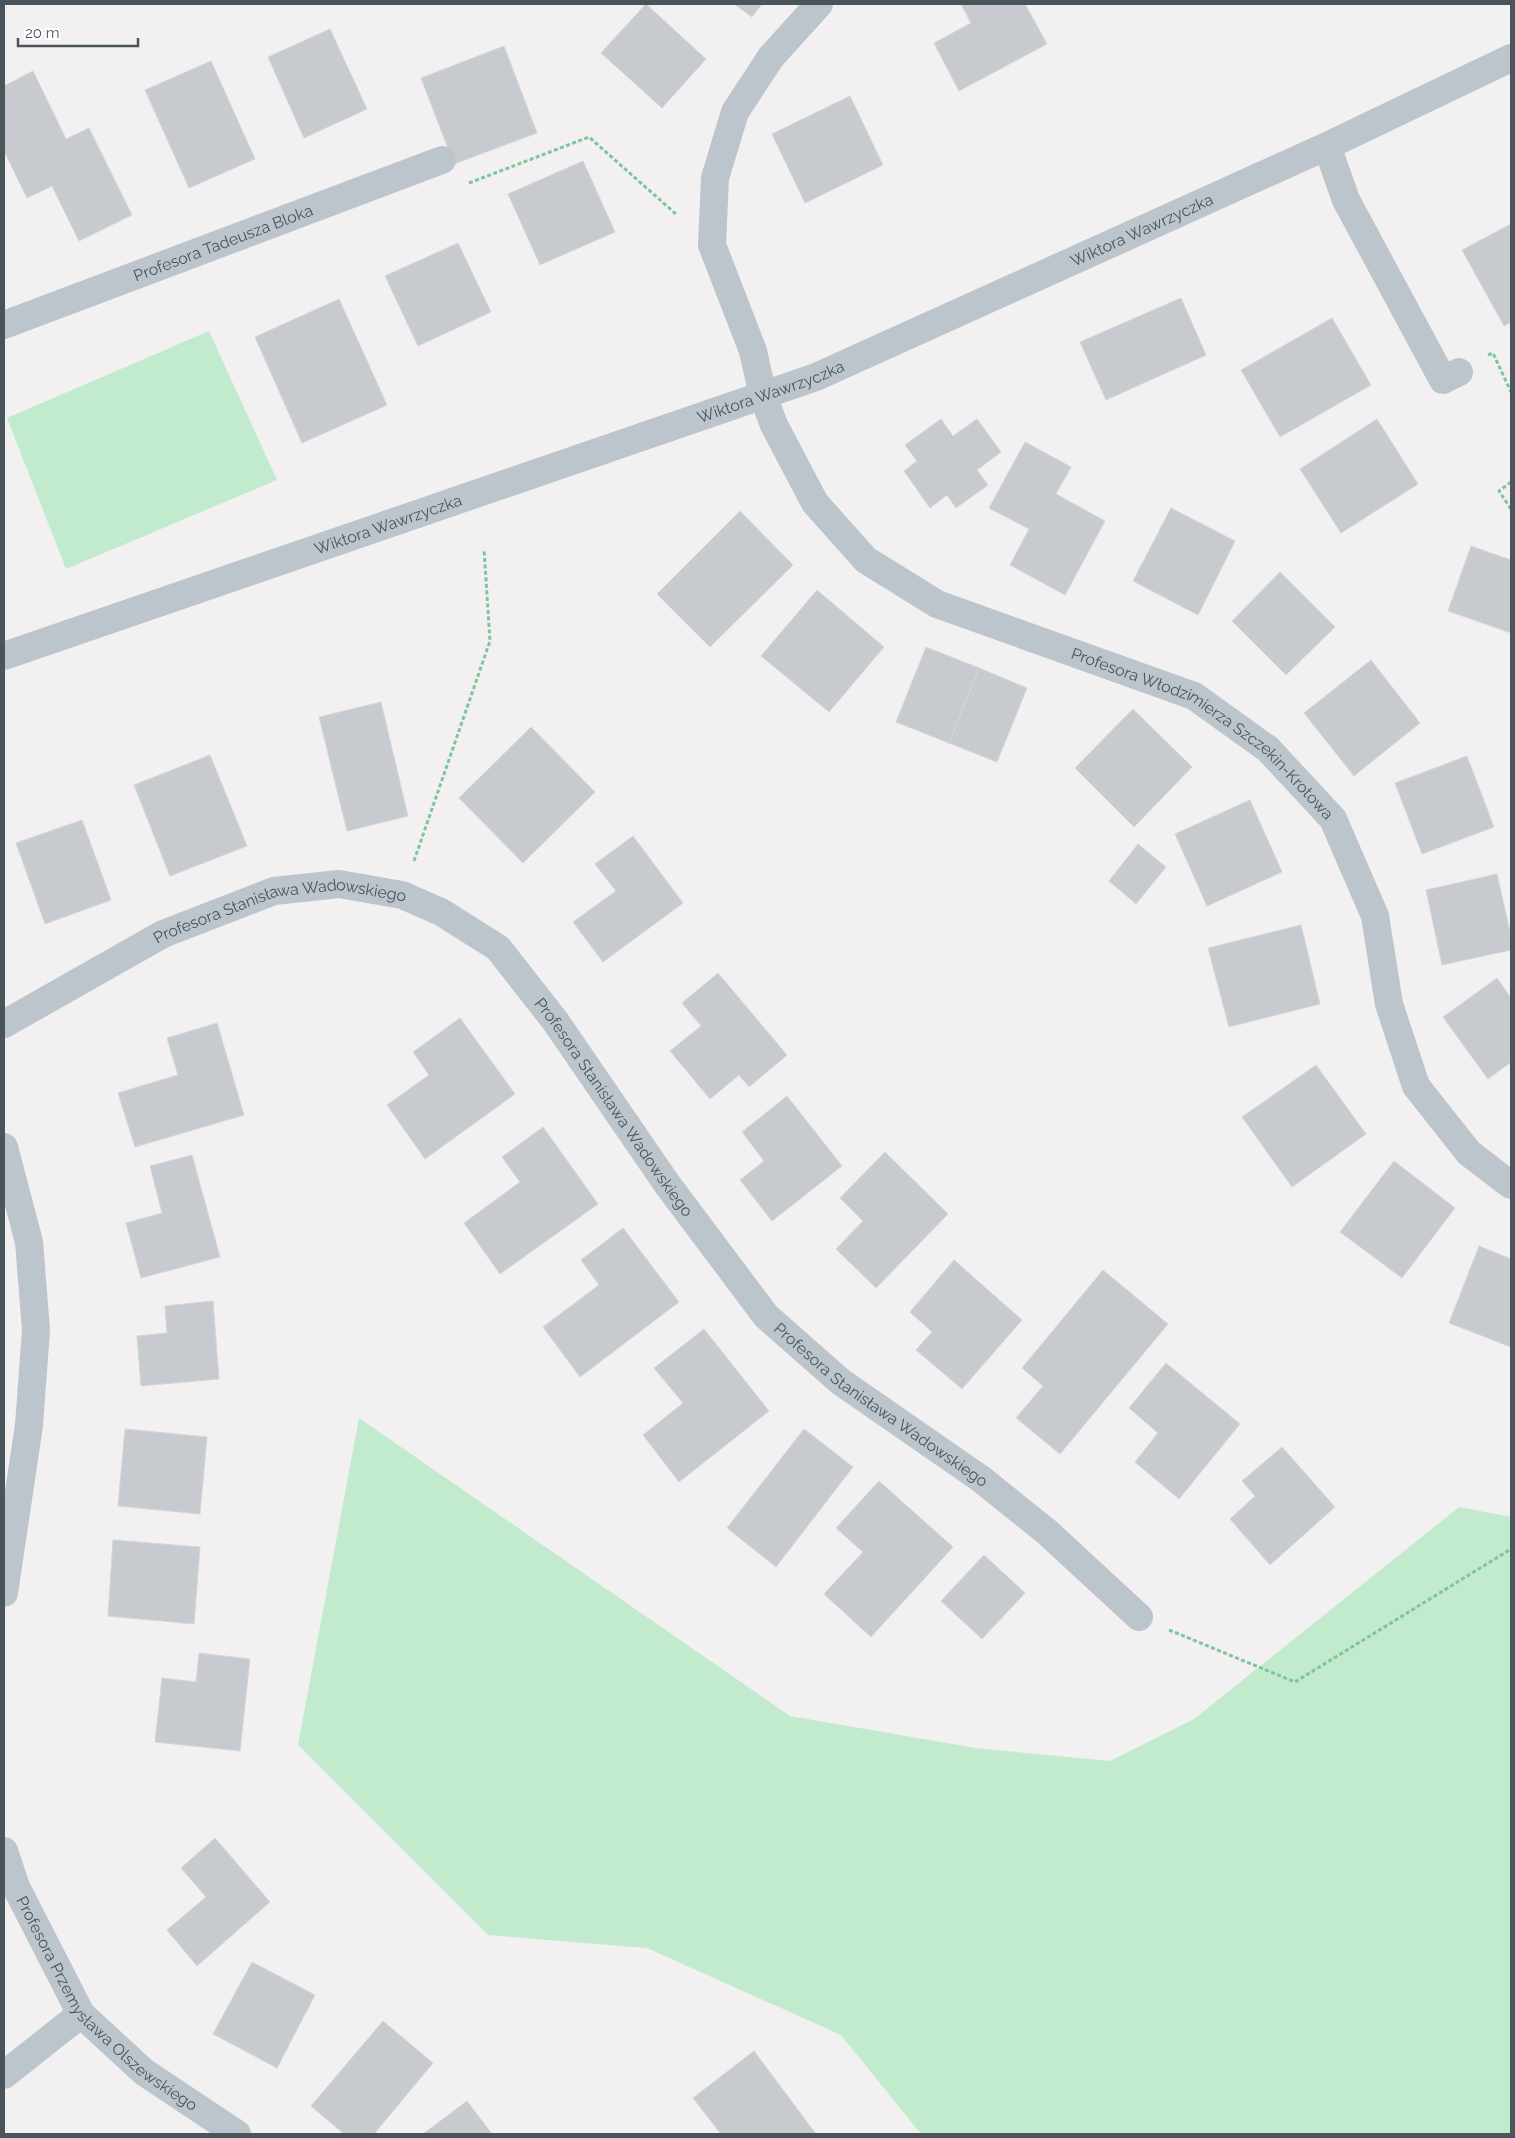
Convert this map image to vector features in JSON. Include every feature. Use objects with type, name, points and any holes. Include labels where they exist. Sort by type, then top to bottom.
[{"type":"street","points":[[712,245],[715,178],[736,112],[771,57],[819,4]]},
{"type":"street","name":"Wiktora Wawrzyczka","points":[[4,656],[764,396],[816,376],[1327,146],[1511,58]]},
{"type":"street","points":[[1327,146],[1346,200],[1444,380],[1460,372]]},
{"type":"street","name":"Profesora Tadeusza Bloka","points":[[4,325],[442,160]]},
{"type":"street","name":"Profesora Włodzimierza Szczekin-Krotowa","points":[[712,245],[753,351],[764,396],[774,425],[815,503],[866,560],[937,604],[1194,696],[1268,749],[1333,819],[1375,916],[1389,1004],[1416,1086],[1469,1153],[1511,1185]]},
{"type":"street","name":"Profesora Stanisława Wadowskiego","points":[[4,1024],[163,934],[274,891],[339,884],[402,895],[441,912],[498,948],[556,1022],[667,1184],[766,1316],[841,1382],[981,1480],[1047,1532],[1139,1617]]},
{"type":"street","points":[[4,1147],[29,1242],[36,1330],[29,1425],[4,1594]]},
{"type":"street","name":"Profesora Przemysława Olszewskiego","points":[[4,1852],[16,1887],[81,2014],[144,2072],[237,2134]]},
{"type":"street","points":[[4,2075],[81,2014]]},
{"type":"path","points":[[442,160],[457,188],[589,137],[712,245]]},
{"type":"path","points":[[1511,482],[1499,491],[1511,509]]},
{"type":"path","points":[[402,895],[490,641],[484,549]]},
{"type":"path","points":[[1139,1617],[1295,1682],[1511,1549]]},
{"type":"green space","points":[[209,331],[277,480],[66,569],[7,418]]},
{"type":"green space","points":[[359,1418],[790,1716],[976,1748],[1110,1761],[1194,1719],[1459,1507],[1511,1517],[1511,2134],[921,2134],[841,2035],[647,1948],[488,1935],[298,1745]]},
{"type":"building","points":[[646,4],[706,59],[662,108],[601,53]]},
{"type":"building","points":[[734,4],[762,4],[752,17]]},
{"type":"building","points":[[961,4],[1025,4],[1047,44],[959,91],[934,43],[971,23]]},
{"type":"building","points":[[330,29],[367,109],[304,138],[268,57]]},
{"type":"building","points":[[504,46],[537,133],[454,164],[421,78]]},
{"type":"building","points":[[211,61],[255,159],[189,188],[145,90]]},
{"type":"building","points":[[33,71],[66,139],[89,128],[132,215],[79,241],[52,186],[27,198],[4,151],[4,86]]},
{"type":"building","points":[[850,96],[883,165],[805,203],[772,134]]},
{"type":"building","points":[[583,161],[615,232],[540,265],[508,194]]},
{"type":"building","points":[[1511,224],[1511,322],[1504,326],[1462,250]]},
{"type":"building","points":[[458,243],[491,312],[418,346],[385,276]]},
{"type":"building","points":[[1181,298],[1206,355],[1106,400],[1080,342]]},
{"type":"building","points":[[339,299],[387,405],[302,443],[255,337]]},
{"type":"building","points":[[1332,318],[1371,385],[1280,437],[1241,370]]},
{"type":"building","points":[[941,419],[953,436],[977,419],[1001,452],[977,470],[988,485],[956,508],[947,495],[930,508],[904,471],[917,461],[905,445]]},
{"type":"building","points":[[1377,419],[1418,484],[1341,533],[1300,469]]},
{"type":"building","points":[[1025,442],[1071,467],[1056,494],[1105,521],[1065,595],[1010,565],[1029,529],[989,508]]},
{"type":"building","points":[[1171,508],[1235,541],[1198,615],[1133,581]]},
{"type":"building","points":[[740,511],[793,565],[710,647],[657,594]]},
{"type":"building","points":[[1471,546],[1511,560],[1511,633],[1448,611]]},
{"type":"building","points":[[1280,572],[1335,627],[1286,675],[1232,621]]},
{"type":"building","points":[[817,590],[884,647],[829,712],[761,656]]},
{"type":"building","points":[[926,647],[979,668],[949,743],[896,722]]},
{"type":"building","points":[[1371,660],[1420,723],[1354,776],[1304,713]]},
{"type":"building","points":[[979,668],[1027,688],[997,762],[949,743]]},
{"type":"building","points":[[381,702],[408,816],[347,831],[319,717]]},
{"type":"building","points":[[1133,709],[1192,767],[1134,827],[1075,768]]},
{"type":"building","points":[[531,727],[595,792],[523,863],[459,798]]},
{"type":"building","points":[[210,755],[247,846],[170,876],[134,785]]},
{"type":"building","points":[[1467,756],[1494,827],[1422,854],[1395,783]]},
{"type":"building","points":[[1250,800],[1282,872],[1207,906],[1175,834]]},
{"type":"building","points":[[82,820],[111,900],[45,924],[16,843]]},
{"type":"building","points":[[633,836],[683,903],[603,962],[573,922],[616,891],[595,864]]},
{"type":"building","points":[[1138,844],[1166,867],[1136,904],[1109,881]]},
{"type":"building","points":[[1497,874],[1511,936],[1511,950],[1442,965],[1426,890]]},
{"type":"building","points":[[1301,925],[1320,1004],[1229,1027],[1208,948]]},
{"type":"building","points":[[718,973],[787,1055],[749,1087],[739,1075],[710,1099],[670,1051],[701,1026],[682,1003]]},
{"type":"building","points":[[1497,978],[1511,998],[1511,1062],[1488,1079],[1443,1017]]},
{"type":"building","points":[[460,1018],[515,1094],[425,1159],[387,1105],[429,1075],[413,1052]]},
{"type":"building","points":[[217,1023],[244,1115],[135,1147],[118,1093],[178,1075],[167,1038]]},
{"type":"building","points":[[1316,1065],[1366,1134],[1292,1187],[1242,1117]]},
{"type":"building","points":[[787,1096],[842,1166],[772,1221],[740,1180],[764,1161],[742,1132]]},
{"type":"building","points":[[543,1127],[598,1204],[500,1274],[464,1223],[520,1182],[502,1157]]},
{"type":"building","points":[[885,1152],[948,1214],[876,1288],[836,1249],[863,1221],[840,1198]]},
{"type":"building","points":[[192,1155],[220,1257],[141,1278],[126,1223],[162,1213],[150,1166]]},
{"type":"building","points":[[1394,1161],[1455,1208],[1402,1278],[1340,1232]]},
{"type":"building","points":[[623,1228],[679,1302],[580,1377],[543,1327],[599,1285],[581,1260]]},
{"type":"building","points":[[1479,1246],[1511,1259],[1511,1347],[1449,1323]]},
{"type":"building","points":[[954,1260],[1022,1320],[962,1389],[916,1350],[932,1332],[910,1312]]},
{"type":"building","points":[[1103,1270],[1168,1324],[1060,1454],[1016,1418],[1043,1386],[1022,1368]]},
{"type":"building","points":[[213,1301],[219,1379],[141,1386],[137,1336],[167,1333],[165,1306]]},
{"type":"building","points":[[704,1329],[769,1411],[679,1482],[643,1435],[683,1403],[654,1368]]},
{"type":"building","points":[[1166,1363],[1240,1424],[1179,1499],[1135,1462],[1158,1433],[1129,1408]]},
{"type":"building","points":[[125,1429],[207,1437],[200,1514],[118,1506]]},
{"type":"building","points":[[804,1429],[853,1467],[776,1567],[727,1528]]},
{"type":"building","points":[[1282,1447],[1335,1507],[1270,1565],[1230,1519],[1255,1496],[1242,1481]]},
{"type":"building","points":[[879,1481],[953,1547],[871,1637],[824,1594],[863,1552],[836,1528]]},
{"type":"building","points":[[113,1540],[200,1547],[194,1624],[108,1616]]},
{"type":"building","points":[[984,1555],[1025,1593],[982,1639],[941,1601]]},
{"type":"building","points":[[199,1653],[250,1659],[240,1751],[155,1742],[162,1678],[196,1682]]},
{"type":"building","points":[[215,1838],[270,1902],[197,1966],[167,1930],[206,1897],[181,1868]]},
{"type":"building","points":[[252,1962],[315,1995],[277,2068],[213,2034]]},
{"type":"building","points":[[383,2021],[433,2063],[374,2134],[344,2134],[311,2106]]},
{"type":"building","points":[[754,2051],[816,2134],[721,2134],[693,2098]]},
{"type":"building","points":[[467,2101],[492,2134],[423,2134]]}]
